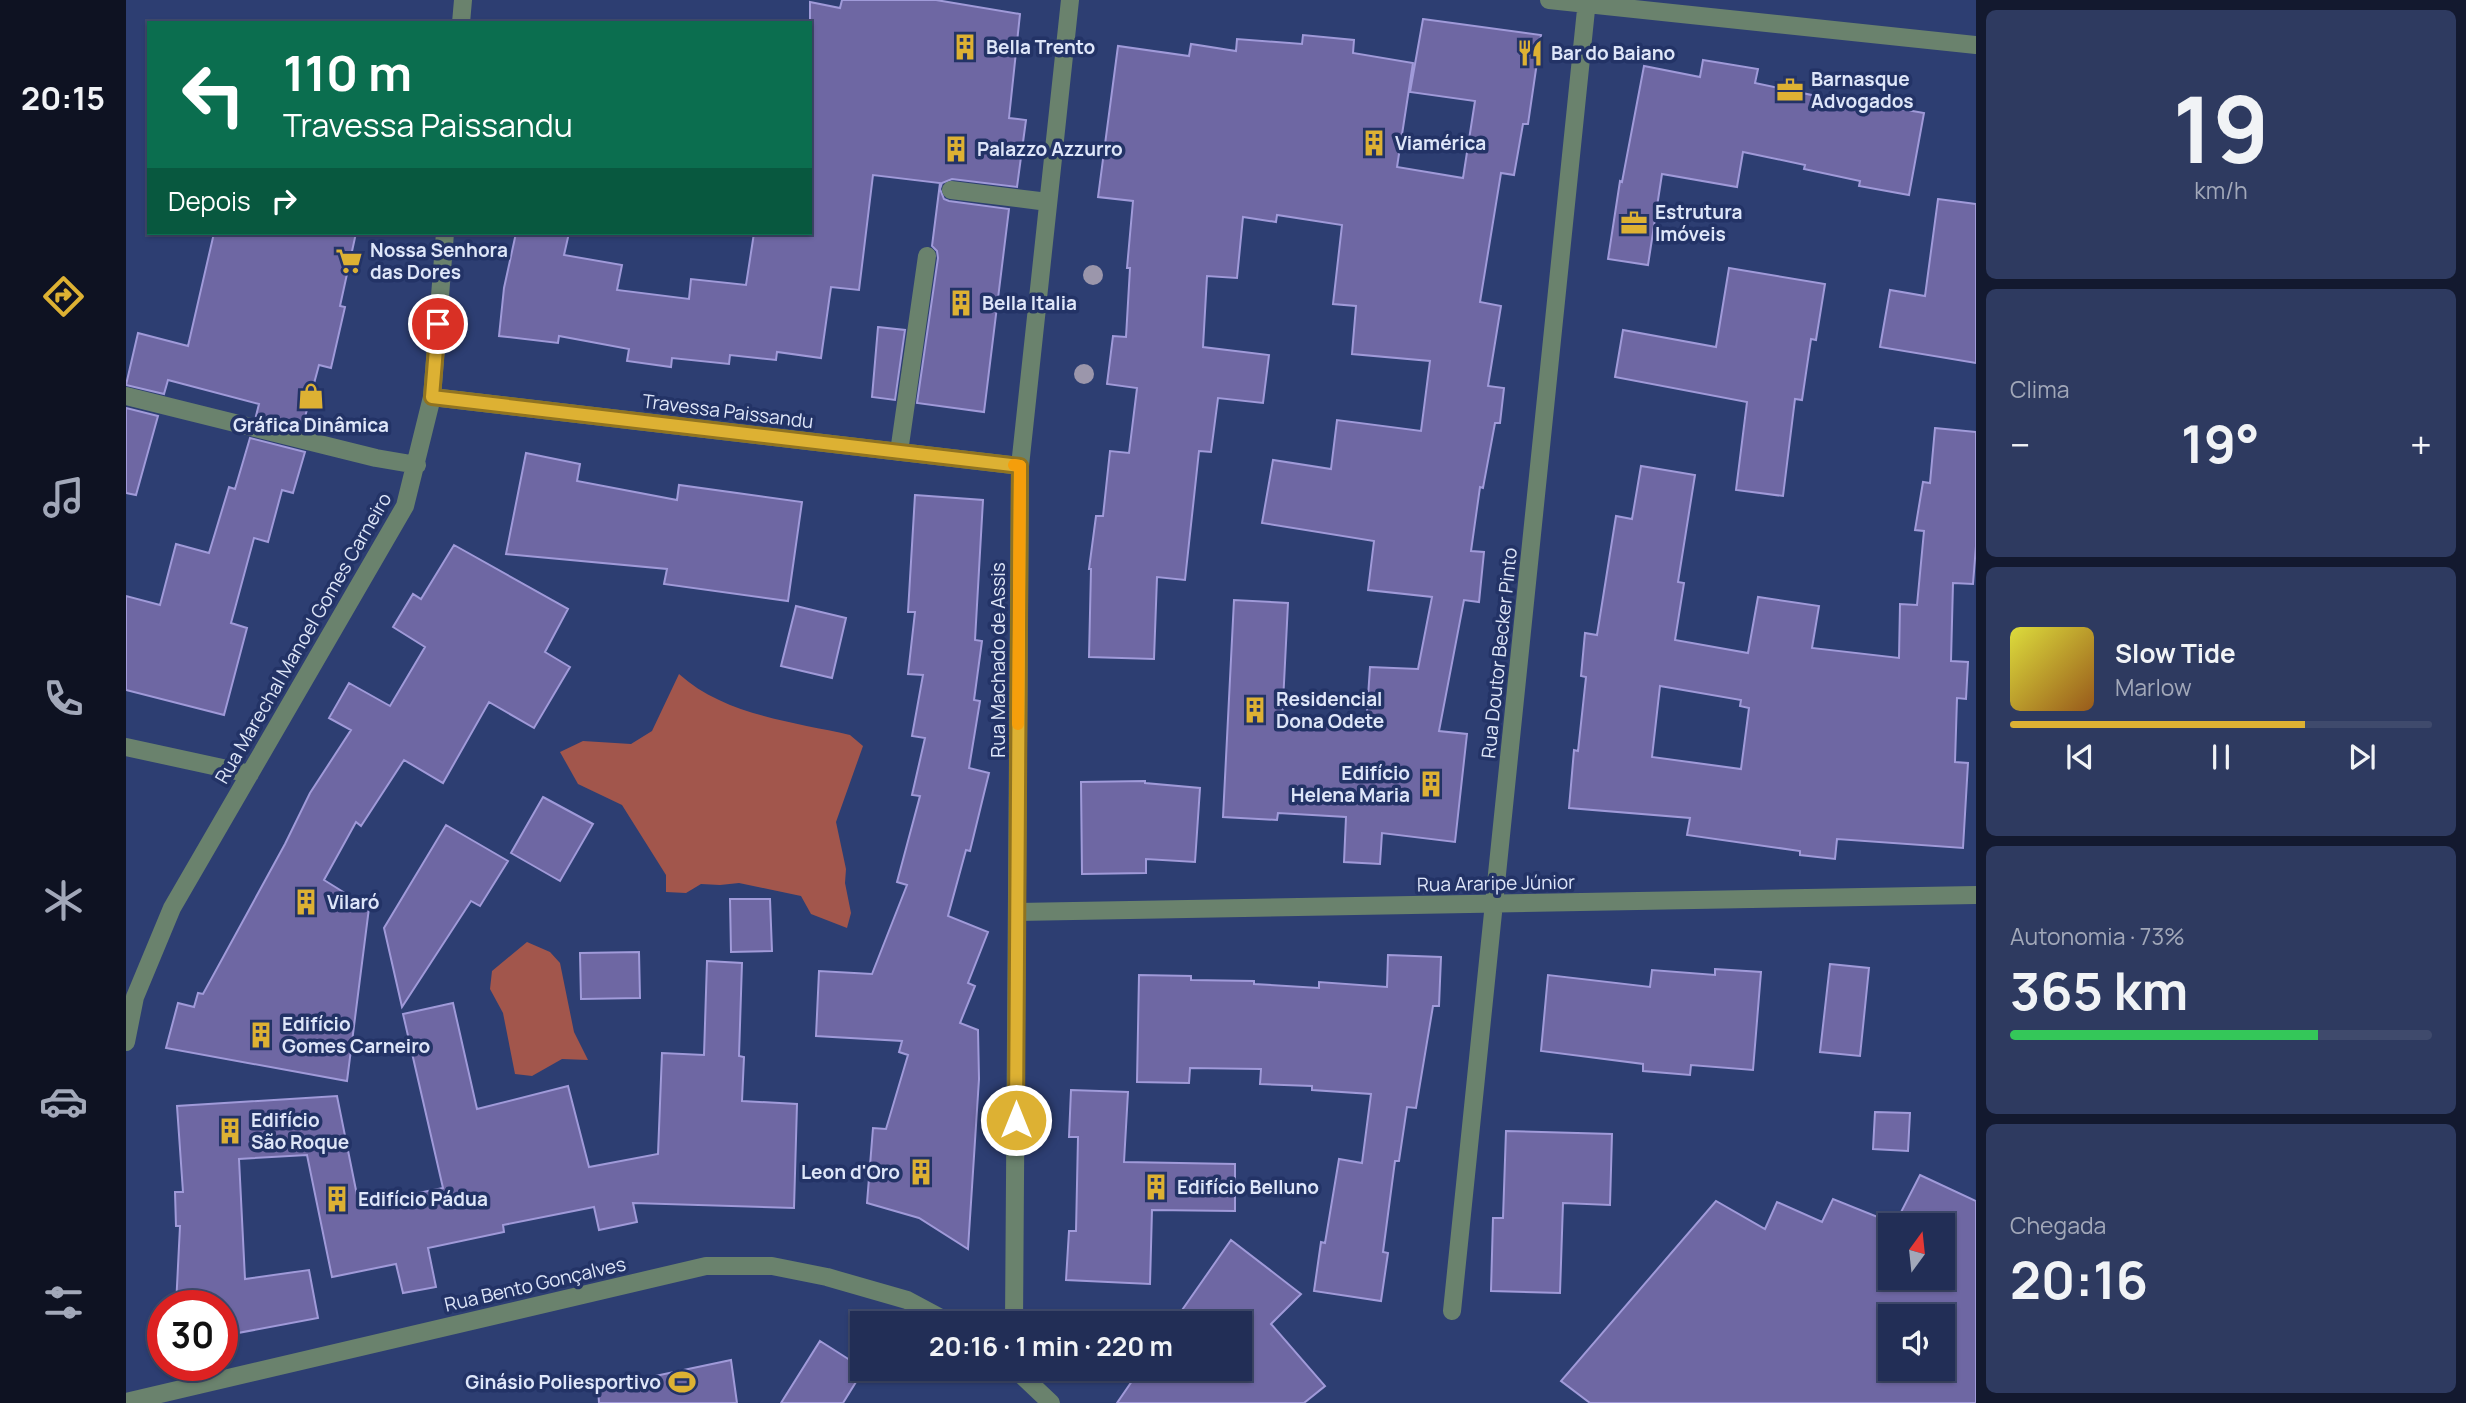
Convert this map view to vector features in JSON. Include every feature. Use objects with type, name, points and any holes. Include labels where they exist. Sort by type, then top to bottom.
[{"type":"street","points":[[461,21],[463,0]]},
{"type":"street","name":"Rua Machado de Assis","points":[[1014,1311],[1020,466],[1070,0]]},
{"type":"street","points":[[1549,0],[1976,45]]},
{"type":"street","name":"Rua Doutor Becker Pinto","points":[[1452,1311],[1587,2]]},
{"type":"street","points":[[951,190],[1048,202]]},
{"type":"street","name":"Rua Marechal Manoel Gomes Carneiro","points":[[126,1042],[135,997],[172,908],[405,506],[432,397],[445,235]]},
{"type":"street","points":[[900,452],[927,256]]},
{"type":"street","points":[[126,396],[376,458],[416,465]]},
{"type":"street","name":"Travessa Paissandu","points":[[432,397],[1020,466]]},
{"type":"street","points":[[126,747],[250,774]]},
{"type":"street","name":"Rua Araripe Júnior","points":[[1017,912],[1976,895]]},
{"type":"street","name":"Rua Bento Gonçalves","points":[[126,1402],[706,1266],[772,1266],[827,1277],[907,1300],[928,1311]]},
{"type":"street","points":[[1028,1381],[1051,1403]]},
{"type":"shaded area","points":[[679,674],[697,688],[738,708],[850,735],[863,746],[836,822],[846,869],[845,883],[851,913],[847,928],[811,914],[801,896],[739,883],[701,884],[686,893],[666,892],[666,875],[622,805],[578,784],[560,752],[583,741],[631,744],[652,731]]},
{"type":"shaded area","points":[[527,942],[550,952],[560,963],[574,1032],[588,1060],[562,1059],[532,1076],[515,1074],[503,1013],[490,989],[492,971]]},
{"type":"building","points":[[842,0],[936,0],[1020,14],[1009,118],[1026,120],[1017,187],[952,179],[942,183],[940,189],[944,199],[949,201],[1009,209],[984,412],[917,403],[938,258],[937,251],[932,246],[940,183],[873,175],[859,290],[831,287],[821,358],[777,352],[776,360],[730,355],[729,364],[672,358],[671,367],[627,361],[629,349],[559,336],[558,343],[499,336],[504,288],[516,235],[569,235],[564,255],[622,265],[617,290],[689,299],[691,279],[746,285],[754,235],[812,235],[810,2],[840,8]]},
{"type":"building","points":[[1423,19],[1541,35],[1528,124],[1523,124],[1514,175],[1501,173],[1480,302],[1501,306],[1488,386],[1504,388],[1500,423],[1495,423],[1483,488],[1480,487],[1471,551],[1484,552],[1479,602],[1464,600],[1439,731],[1467,734],[1455,842],[1382,833],[1380,864],[1344,862],[1346,817],[1278,813],[1277,820],[1223,817],[1234,600],[1288,603],[1282,723],[1366,727],[1370,667],[1418,669],[1432,597],[1368,590],[1374,541],[1262,523],[1273,460],[1331,469],[1337,420],[1421,431],[1430,361],[1352,354],[1356,306],[1333,304],[1342,225],[1277,215],[1276,222],[1243,217],[1237,278],[1207,276],[1203,347],[1269,355],[1263,403],[1218,398],[1211,452],[1199,451],[1185,580],[1157,577],[1154,659],[1089,657],[1089,569],[1096,516],[1103,516],[1110,451],[1129,453],[1137,388],[1107,384],[1113,336],[1126,337],[1130,268],[1127,268],[1133,201],[1098,197],[1118,46],[1189,56],[1191,44],[1236,51],[1237,39],[1302,44],[1303,35],[1354,40],[1353,53],[1413,63],[1397,167],[1463,178],[1475,101],[1410,92]]},
{"type":"building","points":[[1703,60],[1758,69],[1755,83],[1873,108],[1873,104],[1924,113],[1909,195],[1859,186],[1860,181],[1804,169],[1805,165],[1743,152],[1737,187],[1662,174],[1648,265],[1608,259],[1620,181],[1622,182],[1644,66],[1700,77]]},
{"type":"building","points":[[1938,199],[1976,204],[1976,363],[1880,347],[1890,290],[1925,296]]},
{"type":"building","points":[[214,235],[356,235],[340,306],[345,307],[331,368],[319,365],[302,428],[256,416],[259,404],[168,380],[164,394],[126,385],[138,333],[188,346]]},
{"type":"building","points":[[1729,268],[1825,284],[1816,340],[1811,339],[1802,400],[1795,399],[1783,496],[1736,490],[1747,402],[1615,377],[1623,330],[1716,347]]},
{"type":"building","points":[[878,327],[905,330],[895,400],[872,397]]},
{"type":"building","points":[[126,408],[158,416],[136,495],[126,493]]},
{"type":"building","points":[[1935,428],[1976,432],[1976,546],[1973,584],[1953,583],[1951,661],[1968,662],[1966,699],[1957,698],[1955,762],[1968,763],[1963,848],[1837,839],[1835,859],[1800,855],[1800,851],[1687,835],[1690,818],[1569,808],[1574,750],[1578,751],[1586,677],[1581,676],[1585,633],[1597,635],[1616,516],[1632,519],[1641,466],[1695,475],[1678,582],[1684,583],[1675,640],[1748,653],[1758,597],[1819,606],[1812,648],[1899,658],[1900,604],[1917,605],[1924,531],[1915,530],[1923,482],[1930,483]],"holes":[[[1660,686],[1741,700],[1740,706],[1749,708],[1741,769],[1652,757]]]},
{"type":"building","points":[[250,438],[305,452],[293,493],[282,490],[268,542],[254,538],[231,623],[247,628],[224,715],[126,690],[126,596],[160,605],[176,544],[209,553],[229,487],[235,489]]},
{"type":"building","points":[[526,453],[580,464],[577,481],[677,500],[679,485],[802,502],[788,601],[664,584],[667,569],[506,554]]},
{"type":"building","points":[[915,495],[983,500],[975,640],[982,641],[974,700],[980,701],[969,768],[989,773],[970,851],[966,850],[948,916],[988,932],[968,983],[975,986],[960,1023],[978,1030],[979,1079],[968,1249],[919,1218],[867,1203],[873,1128],[886,1129],[908,1055],[899,1052],[902,1041],[816,1036],[819,971],[872,974],[907,885],[897,882],[920,796],[912,795],[925,738],[912,736],[923,675],[908,674],[915,612],[908,612]]},
{"type":"building","points":[[454,545],[568,609],[545,652],[570,667],[534,728],[489,702],[443,783],[404,760],[361,826],[356,822],[324,880],[369,908],[347,1081],[166,1048],[178,1003],[194,1007],[198,993],[203,994],[310,793],[351,730],[329,718],[349,683],[390,706],[425,647],[393,627],[413,594],[421,599]]},
{"type":"building","points":[[796,606],[846,618],[832,678],[781,666]]},
{"type":"building","points":[[1145,781],[1200,788],[1195,862],[1146,859],[1146,873],[1082,874],[1081,782]]},
{"type":"building","points":[[543,797],[593,824],[560,881],[511,853]]},
{"type":"building","points":[[446,825],[508,861],[480,906],[471,901],[402,1007],[384,928]]},
{"type":"building","points":[[730,899],[770,899],[772,951],[731,952]]},
{"type":"building","points":[[639,952],[640,998],[581,999],[580,953]]},
{"type":"building","points":[[1388,955],[1441,957],[1439,1006],[1433,1006],[1416,1108],[1407,1107],[1399,1161],[1395,1161],[1383,1252],[1388,1253],[1381,1301],[1314,1291],[1321,1242],[1325,1243],[1339,1159],[1362,1163],[1371,1094],[1312,1090],[1312,1086],[1260,1084],[1261,1069],[1190,1068],[1189,1083],[1137,1082],[1139,975],[1191,976],[1191,980],[1254,981],[1254,984],[1319,988],[1319,982],[1387,987]]},
{"type":"building","points":[[707,961],[742,963],[739,1056],[744,1057],[742,1101],[797,1104],[794,1208],[633,1203],[637,1222],[599,1230],[594,1207],[503,1225],[504,1232],[428,1248],[436,1287],[403,1293],[396,1264],[332,1277],[307,1155],[239,1159],[245,1279],[309,1270],[318,1318],[238,1333],[238,1290],[177,1290],[180,1226],[176,1226],[175,1192],[183,1192],[177,1106],[337,1096],[359,1205],[443,1188],[403,1014],[453,1003],[477,1109],[568,1086],[589,1167],[658,1154],[662,1053],[704,1055]]},
{"type":"building","points":[[1830,964],[1869,968],[1860,1056],[1820,1052]]},
{"type":"building","points":[[1715,969],[1761,972],[1753,1070],[1691,1065],[1690,1075],[1643,1071],[1643,1064],[1541,1051],[1548,975],[1650,987],[1652,970],[1715,975]]},
{"type":"building","points":[[1071,1090],[1128,1092],[1124,1162],[1235,1164],[1235,1211],[1152,1210],[1150,1284],[1066,1280],[1069,1231],[1076,1231],[1078,1137],[1069,1137]]},
{"type":"building","points":[[1875,1112],[1910,1113],[1908,1151],[1873,1149]]},
{"type":"building","points":[[1506,1131],[1612,1134],[1610,1205],[1563,1203],[1560,1293],[1491,1291],[1493,1218],[1503,1218]]},
{"type":"building","points":[[1920,1175],[1976,1201],[1976,1403],[1590,1403],[1561,1381],[1716,1201],[1765,1229],[1777,1202],[1822,1222],[1833,1199],[1878,1217],[1878,1290],[1955,1290],[1955,1213],[1901,1213]]},
{"type":"building","points":[[1231,1240],[1301,1294],[1271,1324],[1325,1386],[1304,1403],[1117,1403],[1132,1381],[1252,1381],[1252,1311],[1181,1311]]},
{"type":"building","points":[[820,1341],[850,1360],[850,1381],[857,1381],[843,1403],[781,1403]]},
{"type":"building","name":"Ginásio Poliesportivo","points":[[731,1360],[737,1403],[599,1403],[598,1388]]},
{"type":"slow traffic","points":[[1014,465],[1020,466],[1018,724]]},
{"type":"place","name":"Bella Trento","points":[[965,47]]},
{"type":"place","name":"Bar do Baiano","points":[[1530,53]]},
{"type":"place","name":"Barnasque Advogados","points":[[1790,90]]},
{"type":"place","name":"Viamérica","points":[[1374,143]]},
{"type":"place","name":"Palazzo Azzurro","points":[[956,149]]},
{"type":"place","name":"Estrutura Imóveis","points":[[1634,223]]},
{"type":"place","name":"Nossa Senhora das Dores","points":[[349,261]]},
{"type":"place","name":"Bella Italia","points":[[961,303]]},
{"type":"place","name":"Gráfica Dinâmica","points":[[311,396]]},
{"type":"place","name":"Residencial Dona Odete","points":[[1255,710]]},
{"type":"place","name":"Edifício Helena Maria","points":[[1431,784]]},
{"type":"place","name":"Vilaró","points":[[306,902]]},
{"type":"place","name":"Edifício Gomes Carneiro","points":[[261,1035]]},
{"type":"place","name":"Edifício São Roque","points":[[230,1131]]},
{"type":"place","name":"Leon d'Oro","points":[[921,1172]]},
{"type":"place","name":"Edifício Belluno","points":[[1156,1187]]},
{"type":"place","name":"Edifício Pádua","points":[[337,1199]]},
{"type":"place","name":"Ginásio Poliesportivo","points":[[682,1382]]},
{"type":"route","points":[[438,324],[432,397],[1020,466],[1016,1120]]}]
